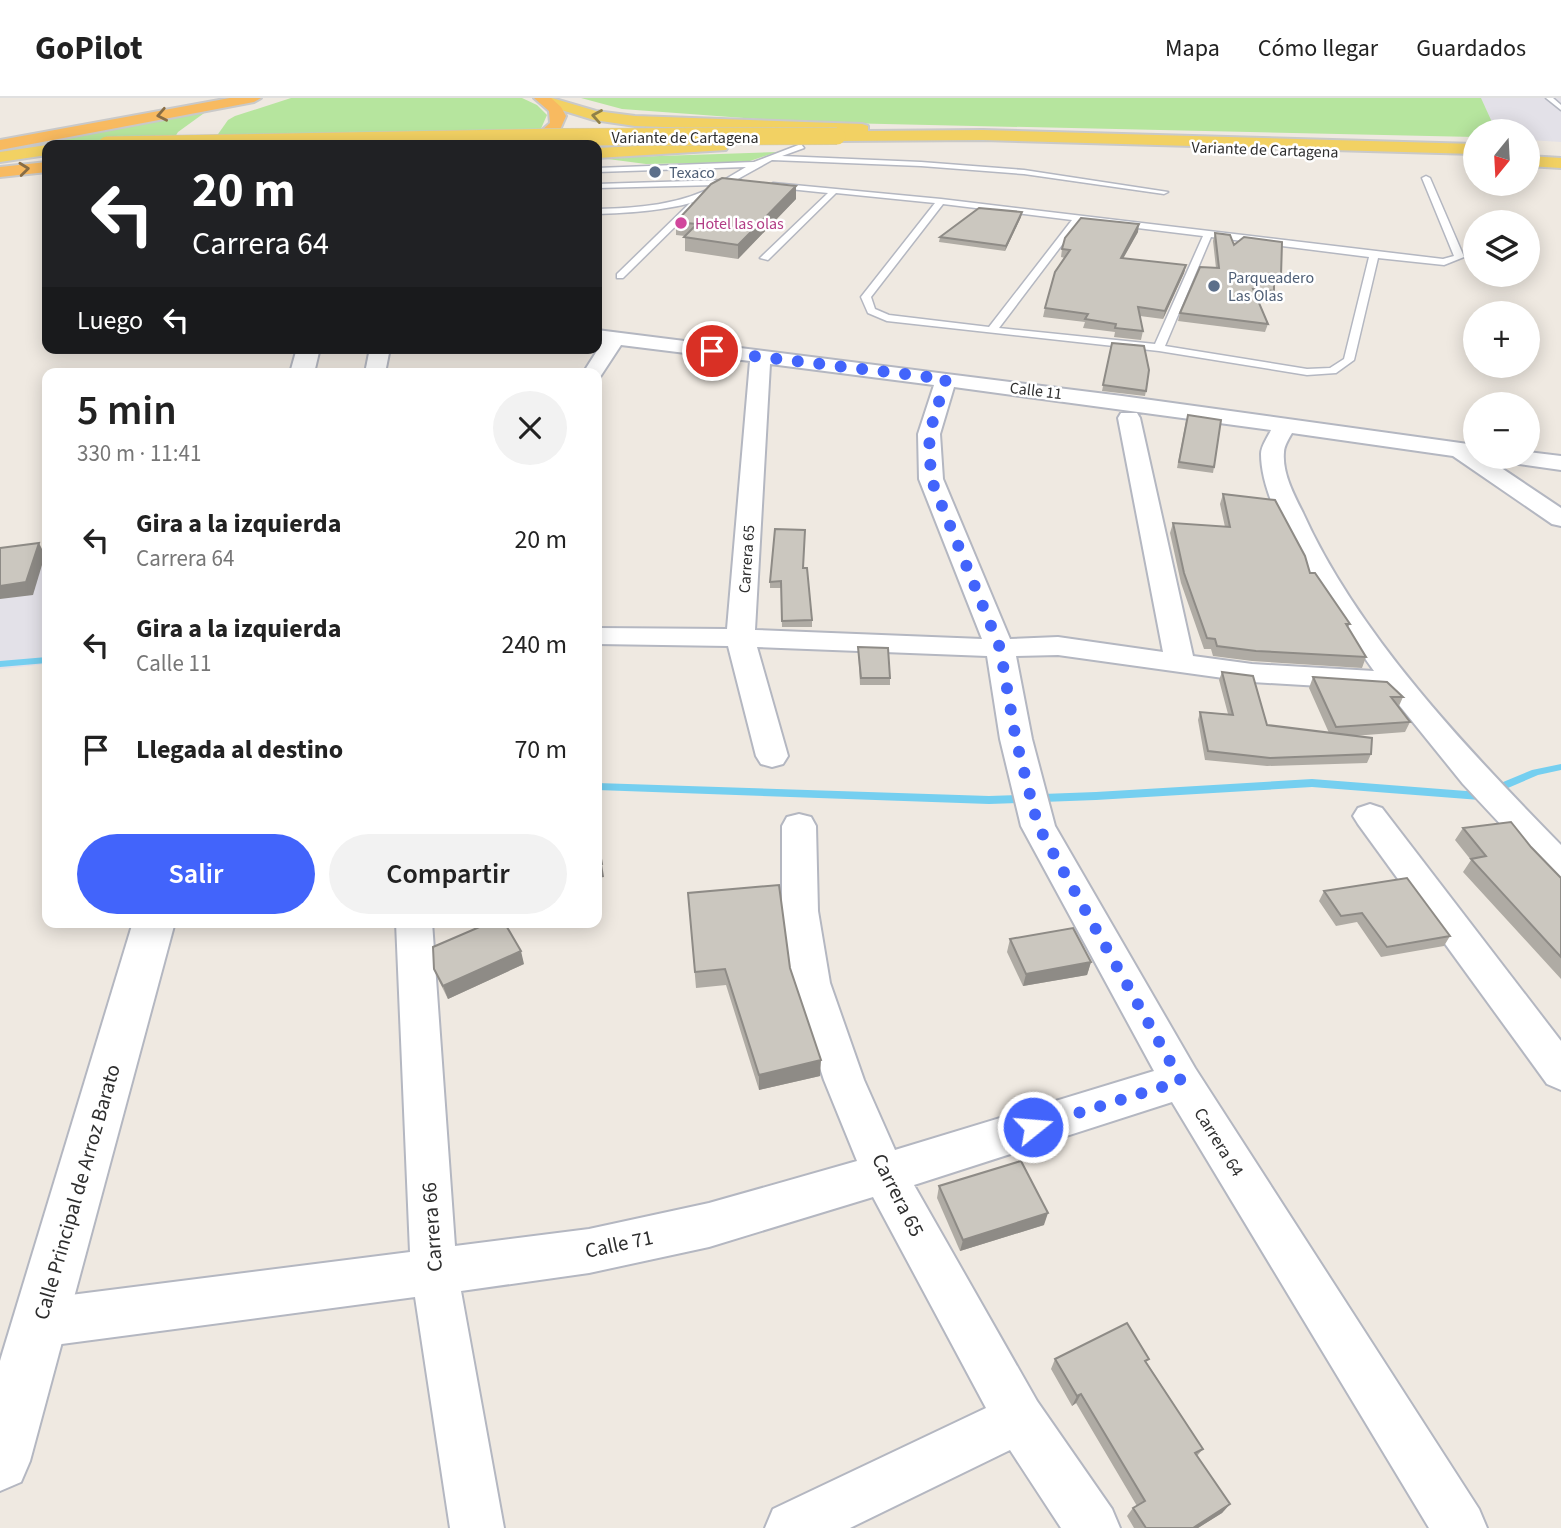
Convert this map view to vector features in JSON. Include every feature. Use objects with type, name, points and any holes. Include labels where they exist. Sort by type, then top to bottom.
[{"type":"highway","points":[[0,145],[254,98]]},
{"type":"highway","points":[[190,140],[192,133],[200,125],[219,113],[264,98]]},
{"type":"highway","points":[[540,140],[552,132],[559,122],[557,112],[545,100]]},
{"type":"highway","points":[[0,172],[42,168]]},
{"type":"main road","points":[[545,100],[586,114],[635,121],[983,139]]},
{"type":"main road","name":"Variante de Cartagena","points":[[392,140],[841,136],[1463,149]]},
{"type":"main road","points":[[602,153],[983,139]]},
{"type":"main road","name":"Variante de Cartagena","points":[[983,139],[1463,157]]},
{"type":"main road","points":[[0,157],[42,151]]},
{"type":"main road","points":[[1540,153],[1561,154]]},
{"type":"main road","points":[[1540,162],[1561,163]]},
{"type":"street","name":"Calle 11","points":[[606,337],[946,379],[1463,450]]},
{"type":"street","name":"Carrera 65","points":[[760,358],[740,638],[772,756]]},
{"type":"street","name":"Carrera 64","points":[[946,379],[929,434],[931,479],[1000,648],[1016,740],[1038,826],[1181,1081],[1460,1528]]},
{"type":"street","points":[[1129,418],[1180,664]]},
{"type":"street","points":[[1284,424],[1272,450],[1276,480],[1301,537],[1329,586],[1396,681],[1474,776],[1561,867]]},
{"type":"street","points":[[1540,460],[1561,463]]},
{"type":"street","points":[[1493,469],[1561,519]]},
{"type":"street","points":[[602,636],[740,638],[1000,648],[1058,646],[1117,652],[1180,664],[1252,673],[1396,681]]},
{"type":"street","points":[[1370,816],[1561,1072]]},
{"type":"street","name":"Carrera 65","points":[[799,826],[800,911],[811,983],[844,1080],[884,1174],[1019,1419],[1093,1528]]},
{"type":"street","name":"Calle Principal de Arroz Barato","points":[[0,1461],[152,928]]},
{"type":"street","name":"Carrera 66","points":[[414,928],[434,1272],[477,1528]]},
{"type":"street","name":"Calle 71","points":[[39,1323],[589,1251],[709,1225],[884,1174],[1181,1081]]},
{"type":"street","points":[[792,1528],[1019,1419]]},
{"type":"lane","points":[[1549,98],[1561,108]]},
{"type":"lane","points":[[620,276],[703,196],[723,181],[801,146]]},
{"type":"lane","points":[[772,158],[921,164],[1024,172],[1164,192]]},
{"type":"lane","points":[[602,170],[756,164]]},
{"type":"lane","points":[[761,184],[836,189],[1444,262],[1459,257],[1426,178]]},
{"type":"lane","points":[[602,186],[723,181],[748,183]]},
{"type":"lane","points":[[765,258],[836,189]]},
{"type":"lane","points":[[602,212],[637,210],[703,196]]},
{"type":"lane","points":[[941,201],[866,297],[871,311],[887,318],[1159,348],[1307,372],[1332,371],[1349,360],[1374,255]]},
{"type":"lane","points":[[992,330],[1078,218]]},
{"type":"lane","points":[[1159,348],[1208,234]]},
{"type":"shaded area","points":[[1480,98],[1561,98],[1561,142],[1540,141],[1540,119],[1490,119]]},
{"type":"shaded area","points":[[42,551],[42,665],[0,669],[0,557]]},
{"type":"green space","points":[[291,98],[522,98],[537,105],[547,115],[540,131],[216,137],[228,120],[235,116]]},
{"type":"green space","points":[[581,98],[1481,98],[1491,119],[1463,119],[1463,137],[796,122],[622,109]]},
{"type":"green space","points":[[207,111],[175,137],[52,140]]},
{"type":"green space","points":[[42,142],[42,146],[0,155],[0,150]]},
{"type":"green space","points":[[777,152],[747,162],[646,164],[602,158]]},
{"type":"building","points":[[722,178],[796,186],[738,245],[684,237],[697,224],[676,222],[711,184]]},
{"type":"building","points":[[979,208],[1022,212],[1006,246],[940,237]]},
{"type":"building","points":[[1081,218],[1139,224],[1121,258],[1186,265],[1165,311],[1138,307],[1143,331],[1115,328],[1116,324],[1085,319],[1088,314],[1045,308],[1055,272],[1070,250],[1062,249],[1065,238]]},
{"type":"building","points":[[1215,233],[1230,235],[1234,245],[1244,237],[1282,242],[1281,276],[1274,276],[1274,291],[1253,289],[1268,324],[1180,313],[1200,267],[1219,268]]},
{"type":"building","points":[[1112,343],[1144,346],[1149,370],[1146,391],[1103,385]]},
{"type":"building","points":[[1188,415],[1221,420],[1214,467],[1179,462]]},
{"type":"building","points":[[1223,494],[1275,500],[1305,556],[1310,573],[1315,573],[1350,624],[1346,624],[1366,657],[1256,651],[1217,646],[1215,639],[1207,638],[1184,573],[1173,523],[1230,527]]},
{"type":"building","points":[[775,529],[805,530],[803,568],[807,568],[812,620],[782,621],[781,581],[770,582]]},
{"type":"building","points":[[39,543],[26,582],[0,586],[0,548]]},
{"type":"building","points":[[858,647],[888,648],[890,678],[861,678]]},
{"type":"building","points":[[1222,672],[1253,676],[1267,725],[1372,738],[1371,754],[1270,758],[1208,751],[1200,712],[1233,715]]},
{"type":"building","points":[[1313,677],[1387,682],[1403,697],[1391,697],[1410,722],[1336,727]]},
{"type":"building","points":[[1511,822],[1561,878],[1561,957],[1471,859],[1486,856],[1463,828]]},
{"type":"building","points":[[1407,878],[1450,936],[1387,947],[1362,913],[1341,916],[1324,891]]},
{"type":"building","points":[[779,885],[790,968],[821,1060],[759,1075],[725,969],[695,972],[688,893]]},
{"type":"building","points":[[477,928],[508,928],[521,951],[443,986],[434,969],[433,947]]},
{"type":"building","points":[[1073,928],[1091,962],[1026,974],[1010,939]]},
{"type":"building","points":[[1021,1161],[1048,1213],[963,1240],[939,1186]]},
{"type":"building","points":[[1127,1323],[1149,1359],[1145,1361],[1203,1449],[1195,1453],[1230,1504],[1193,1528],[1146,1528],[1133,1508],[1145,1501],[1081,1394],[1077,1396],[1055,1359]]},
{"type":"waterway","points":[[0,664],[42,660]]},
{"type":"waterway","points":[[602,787],[989,800],[1312,783],[1480,796],[1536,772],[1561,767]]},
{"type":"place","name":"Texaco","points":[[655,172]]},
{"type":"place","name":"Hotel las olas","points":[[681,223]]},
{"type":"place","name":"Parqueadero Las Olas","points":[[1214,286]]},
{"type":"route","points":[[712,351],[946,379],[929,434],[931,479],[1000,648],[1016,740],[1038,826],[1181,1081],[1033,1127]]}]
